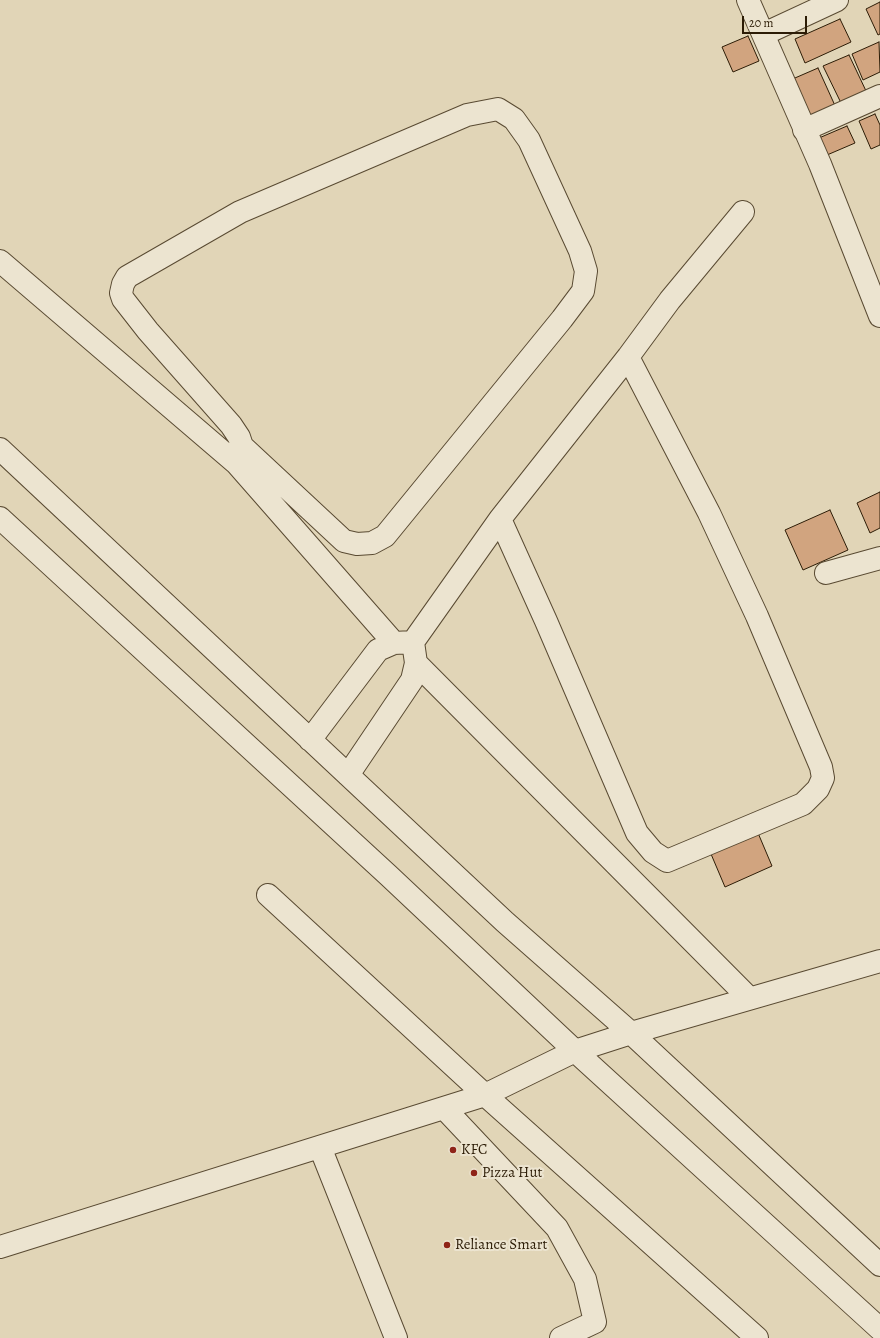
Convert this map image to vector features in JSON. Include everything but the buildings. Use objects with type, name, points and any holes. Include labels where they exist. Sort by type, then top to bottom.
[{"type":"street","points":[[748,0],[820,164],[880,316]]},
{"type":"street","points":[[764,34],[837,0]]},
{"type":"street","points":[[804,130],[880,96]]},
{"type":"street","points":[[0,261],[240,455],[344,541],[356,544],[372,543],[385,536],[562,319],[583,291],[586,271],[580,251],[529,140],[514,119],[498,109],[467,115],[240,212],[127,277],[123,284],[121,293],[123,299],[148,332],[232,425],[240,437],[240,455],[403,642],[416,663],[748,998]]},
{"type":"street","points":[[310,740],[378,650],[403,642],[628,357],[670,300],[743,212]]},
{"type":"street","points":[[500,519],[549,628],[636,832],[653,852],[667,861],[803,804],[818,789],[823,778],[821,767],[757,616],[709,513],[628,357]]},
{"type":"street","points":[[0,449],[505,922],[631,1033],[880,1265]]},
{"type":"street","points":[[0,518],[388,875],[575,1051],[880,1329]]},
{"type":"street","points":[[826,573],[880,558]]},
{"type":"street","points":[[348,775],[412,680],[416,663]]},
{"type":"street","points":[[268,895],[485,1095],[757,1338]]},
{"type":"street","points":[[0,1247],[485,1095],[575,1051],[748,998],[880,961]]},
{"type":"street","points":[[444,1108],[557,1228],[585,1279],[595,1322],[561,1338]]},
{"type":"street","points":[[320,1146],[396,1338]]},
{"type":"place","name":"KFC","points":[[453,1150]]},
{"type":"place","name":"Pizza Hut","points":[[474,1173]]},
{"type":"place","name":"Reliance Smart","points":[[447,1245]]}]
